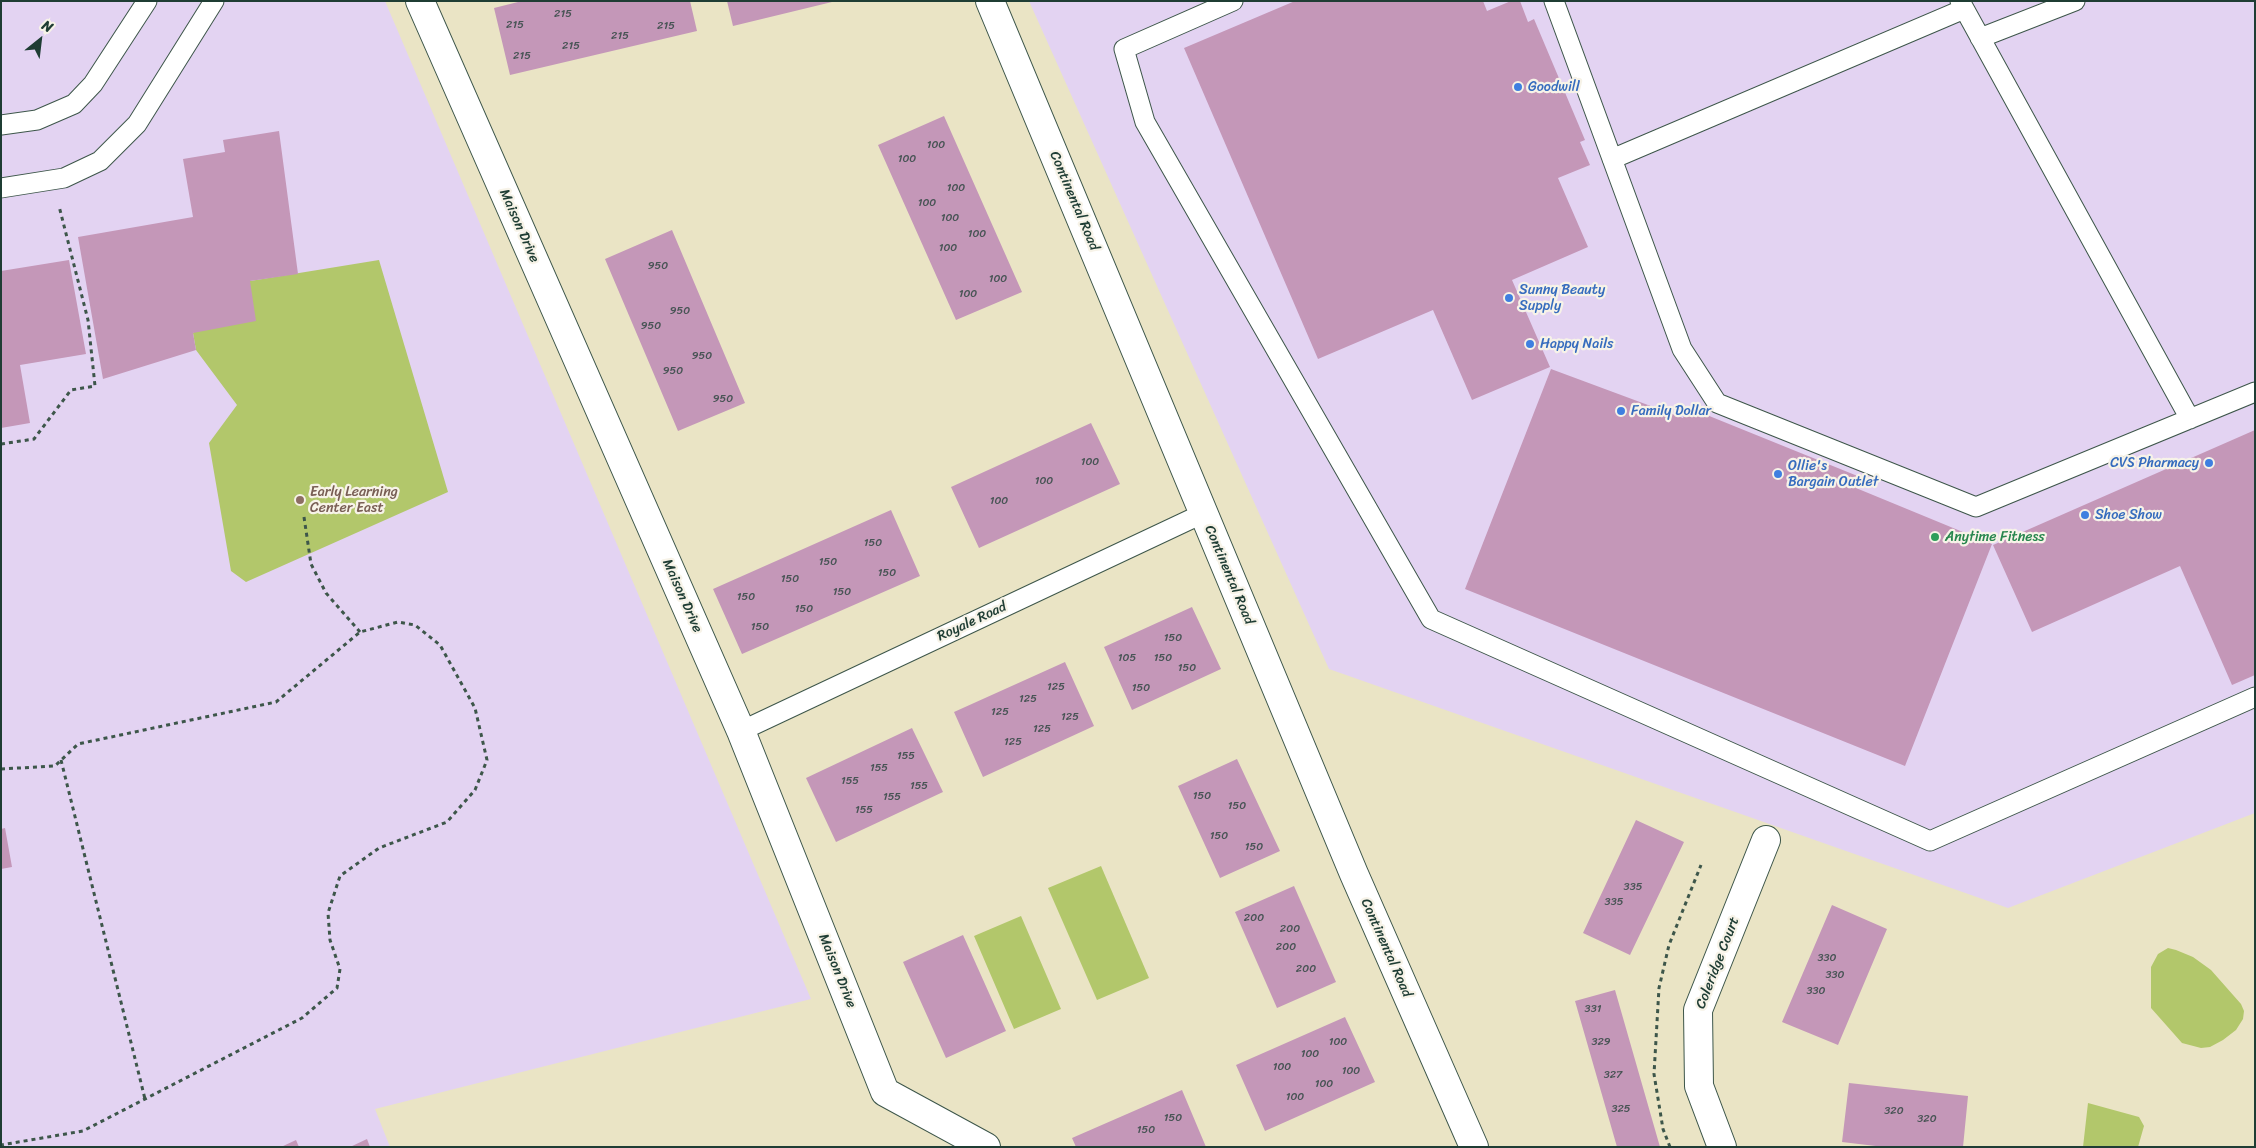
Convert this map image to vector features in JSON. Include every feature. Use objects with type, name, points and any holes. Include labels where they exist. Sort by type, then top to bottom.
[{"type":"street","name":"Maison Drive","points":[[420,1],[741,731],[885,1092],[986,1147]]},
{"type":"street","name":"Continental Road","points":[[990,1],[1354,874],[1474,1147]]},
{"type":"street","name":"Coleridge Court","points":[[1722,1147],[1699,1086],[1698,1010],[1766,840]]},
{"type":"lane","points":[[1,125],[37,120],[74,104],[93,84],[147,1]]},
{"type":"lane","points":[[1,188],[64,178],[100,161],[137,124],[214,1]]},
{"type":"lane","points":[[1234,1],[1124,49],[1145,122],[1431,619],[1930,840],[2255,697]]},
{"type":"lane","points":[[1554,1],[1682,349],[1717,403],[1976,507],[2255,392]]},
{"type":"lane","points":[[1980,38],[2075,1]]},
{"type":"lane","points":[[1612,159],[1962,5],[2190,419]]},
{"type":"lane","name":"Royale Road","points":[[741,731],[1204,513]]},
{"type":"path","points":[[1,444],[34,439],[71,390],[96,386],[88,320],[58,203]]},
{"type":"path","points":[[304,516],[311,564],[326,594],[360,632]]},
{"type":"path","points":[[1,769],[55,766],[78,744],[276,702],[360,632],[398,622],[415,625],[440,645],[475,708],[487,760],[475,790],[447,822],[379,848],[340,876],[328,913],[330,940],[340,969],[337,988],[302,1018],[83,1131],[1,1146]]},
{"type":"path","points":[[61,760],[145,1099]]},
{"type":"shaded area","name":"Early Learning Center East","points":[[1,1],[385,1],[811,999],[375,1109],[390,1147],[1,1147]]},
{"type":"shaded area","points":[[1029,1],[2255,1],[2255,813],[2008,908],[1329,669]]},
{"type":"green space","points":[[379,260],[448,492],[246,582],[231,571],[209,443],[237,405],[196,350],[193,333],[250,281]]},
{"type":"green space","points":[[1101,866],[1149,978],[1097,1000],[1048,888]]},
{"type":"green space","points":[[1021,916],[1061,1009],[1014,1029],[974,936]]},
{"type":"green space","points":[[2168,948],[2193,957],[2211,970],[2241,1004],[2244,1011],[2243,1019],[2236,1030],[2210,1047],[2201,1048],[2182,1043],[2151,1008],[2151,967],[2158,954]]},
{"type":"green space","points":[[2088,1103],[2139,1117],[2144,1126],[2138,1147],[2083,1147]]},
{"type":"building","points":[[522,1],[690,1],[697,31],[510,75],[494,8]]},
{"type":"building","points":[[727,1],[831,1],[832,2],[733,26]]},
{"type":"building","points":[[1295,1],[1483,1],[1487,11],[1511,1],[1520,1],[1528,22],[1534,19],[1585,140],[1580,142],[1590,165],[1558,178],[1588,247],[1512,280],[1550,367],[1472,400],[1433,310],[1318,359],[1184,48]]},
{"type":"building","points":[[944,116],[1022,292],[956,320],[878,145]]},
{"type":"building","points":[[279,131],[298,274],[250,281],[256,321],[193,333],[196,350],[103,379],[78,237],[193,217],[183,159],[225,152],[223,140]]},
{"type":"building","points":[[672,230],[745,403],[678,431],[605,259]]},
{"type":"building","points":[[69,260],[86,354],[20,365],[30,423],[1,428],[1,271]]},
{"type":"building","points":[[1551,369],[1683,418],[1687,407],[1860,477],[1856,488],[1992,544],[1905,766],[1465,589]]},
{"type":"building","points":[[1091,423],[1120,484],[979,548],[951,487]]},
{"type":"building","points":[[2255,430],[2255,675],[2232,685],[2180,566],[2032,632],[1993,545]]},
{"type":"building","points":[[891,510],[920,576],[742,654],[713,589]]},
{"type":"building","points":[[1192,607],[1221,669],[1132,710],[1104,647]]},
{"type":"building","points":[[1065,662],[1094,726],[983,777],[954,712]]},
{"type":"building","points":[[912,728],[943,792],[836,842],[806,778]]},
{"type":"building","points":[[1237,759],[1280,851],[1220,878],[1178,786]]},
{"type":"building","points":[[1636,820],[1684,842],[1630,955],[1583,933]]},
{"type":"building","points":[[5,828],[12,867],[1,869],[1,829]]},
{"type":"building","points":[[1294,886],[1336,982],[1277,1008],[1235,912]]},
{"type":"building","points":[[1832,905],[1887,929],[1838,1045],[1782,1022]]},
{"type":"building","points":[[963,935],[1006,1031],[946,1058],[903,962]]},
{"type":"building","points":[[1615,990],[1660,1147],[1617,1147],[1575,1001]]},
{"type":"building","points":[[1345,1017],[1375,1082],[1265,1131],[1236,1065]]},
{"type":"building","points":[[1849,1083],[1968,1096],[1963,1147],[1884,1147],[1842,1142]]},
{"type":"building","points":[[1182,1090],[1206,1147],[1076,1147],[1072,1138]]},
{"type":"building","points":[[367,1139],[370,1147],[350,1147]]},
{"type":"building","points":[[296,1140],[299,1147],[281,1147]]},
{"type":"place","name":"Goodwill","points":[[1518,87]]},
{"type":"place","name":"Sunny Beauty Supply","points":[[1509,298]]},
{"type":"place","name":"Happy Nails","points":[[1530,344]]},
{"type":"place","name":"Family Dollar","points":[[1621,411]]},
{"type":"place","name":"CVS Pharmacy","points":[[2209,463]]},
{"type":"place","name":"Ollie's Bargain Outlet","points":[[1778,474]]},
{"type":"place","name":"Early Learning Center East","points":[[300,500]]},
{"type":"place","name":"Shoe Show","points":[[2085,515]]},
{"type":"place","name":"Anytime Fitness","points":[[1935,537]]}]
